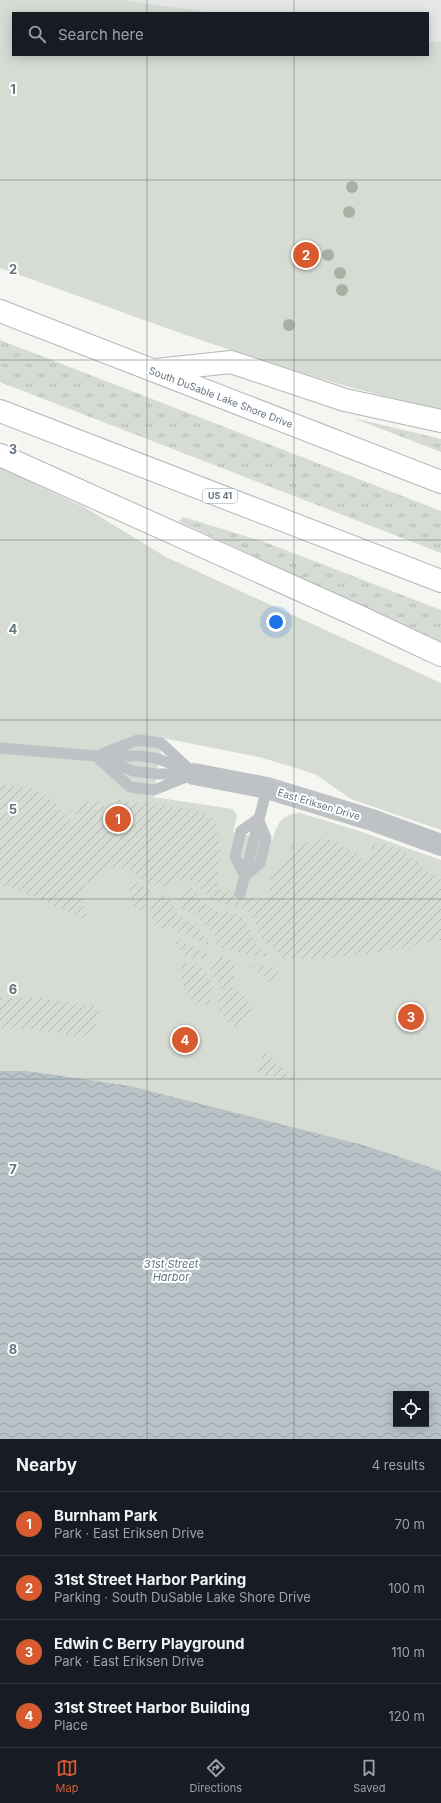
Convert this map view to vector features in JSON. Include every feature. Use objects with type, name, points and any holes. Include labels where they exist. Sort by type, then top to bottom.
[{"type":"highway","name":"South DuSable Lake Shore Drive","points":[[0,311],[441,482]]},
{"type":"highway","points":[[153,371],[231,362],[345,400],[441,421]]},
{"type":"highway","name":"US 41","points":[[0,411],[441,581]]},
{"type":"highway","points":[[0,455],[358,616],[441,655]]},
{"type":"street","name":"East Eriksen Drive","points":[[194,774],[266,788],[372,820],[441,845]]},
{"type":"lane","points":[[96,756],[138,740],[161,743],[194,774]]},
{"type":"lane","points":[[0,748],[96,756],[135,755],[159,758],[194,774]]},
{"type":"lane","points":[[96,756],[133,771],[157,774],[194,774]]},
{"type":"lane","points":[[96,756],[130,787],[154,790],[194,774]]},
{"type":"lane","points":[[240,894],[266,788]]},
{"type":"shaded area","points":[[125,0],[441,0],[441,42],[429,41],[429,12],[207,12]]},
{"type":"green space","points":[[0,0],[125,0],[207,12],[12,12],[12,56],[429,56],[429,41],[441,42],[441,409],[329,381],[274,364],[163,327],[0,268]]},
{"type":"green space","points":[[0,340],[441,511],[441,553],[0,382]]},
{"type":"green space","points":[[353,418],[441,439],[441,452]]},
{"type":"green space","points":[[0,468],[84,507],[166,557],[441,683],[441,830],[351,799],[315,774],[263,758],[163,738],[153,797],[233,809],[237,815],[233,832],[272,841],[278,825],[283,818],[300,813],[356,830],[441,860],[441,1171],[367,1146],[325,1136],[61,1077],[27,1071],[0,1071]]},
{"type":"green space","points":[[183,517],[262,541],[441,610],[441,642],[182,523],[179,521]]},
{"type":"green space","points":[[0,784],[31,788],[53,800],[72,823],[81,803],[97,800],[112,812],[119,800],[197,810],[215,820],[220,849],[217,887],[182,879],[171,886],[163,887],[144,881],[129,870],[111,867],[100,878],[85,883],[82,899],[86,916],[86,919],[84,920],[46,901],[0,884]]},
{"type":"green space","points":[[320,839],[337,841],[367,862],[372,846],[382,843],[401,850],[441,880],[441,940],[374,953],[317,959],[281,958],[275,949],[262,939],[251,914],[248,911],[239,906],[222,904],[213,901],[195,883],[268,900],[271,877],[292,847]]},
{"type":"green space","points":[[134,881],[149,889],[151,892],[145,902],[144,912],[135,906],[129,890]]},
{"type":"green space","points":[[185,887],[192,888],[203,903],[219,912],[232,911],[245,919],[256,944],[272,958],[245,954],[219,947],[214,936],[196,913],[186,912],[179,906],[181,891]]},
{"type":"green space","points":[[158,893],[168,897],[172,902],[176,913],[194,924],[208,940],[208,944],[171,928],[160,928],[155,924],[151,916],[150,900]]},
{"type":"green space","points":[[176,941],[207,951],[207,954],[201,959],[186,956],[176,944]]},
{"type":"green space","points":[[215,957],[235,961],[233,988],[248,1000],[251,1007],[251,1013],[246,1024],[234,1026],[228,1022],[222,1014],[218,1004],[218,998],[222,987],[213,977],[210,969]]},
{"type":"green space","points":[[184,963],[198,966],[208,974],[213,989],[211,1000],[208,1004],[195,1002],[186,992],[180,971],[181,965]]},
{"type":"green space","points":[[249,965],[279,968],[277,974],[268,982],[263,975]]},
{"type":"green space","points":[[0,998],[39,998],[100,1007],[92,1038],[30,1029],[0,1028]]},
{"type":"green space","points":[[264,1051],[299,1083],[258,1073]]},
{"type":"water","name":"31st Street Harbor","points":[[0,1071],[27,1071],[130,1086],[367,1146],[441,1171],[441,1439],[0,1439]]},
{"type":"place","name":"31st Street Harbor Parking","points":[[306,255]]},
{"type":"place","name":"Burnham Park","points":[[118,819]]},
{"type":"place","name":"Edwin C Berry Playground","points":[[411,1017]]},
{"type":"place","name":"31st Street Harbor Building","points":[[185,1040]]}]
